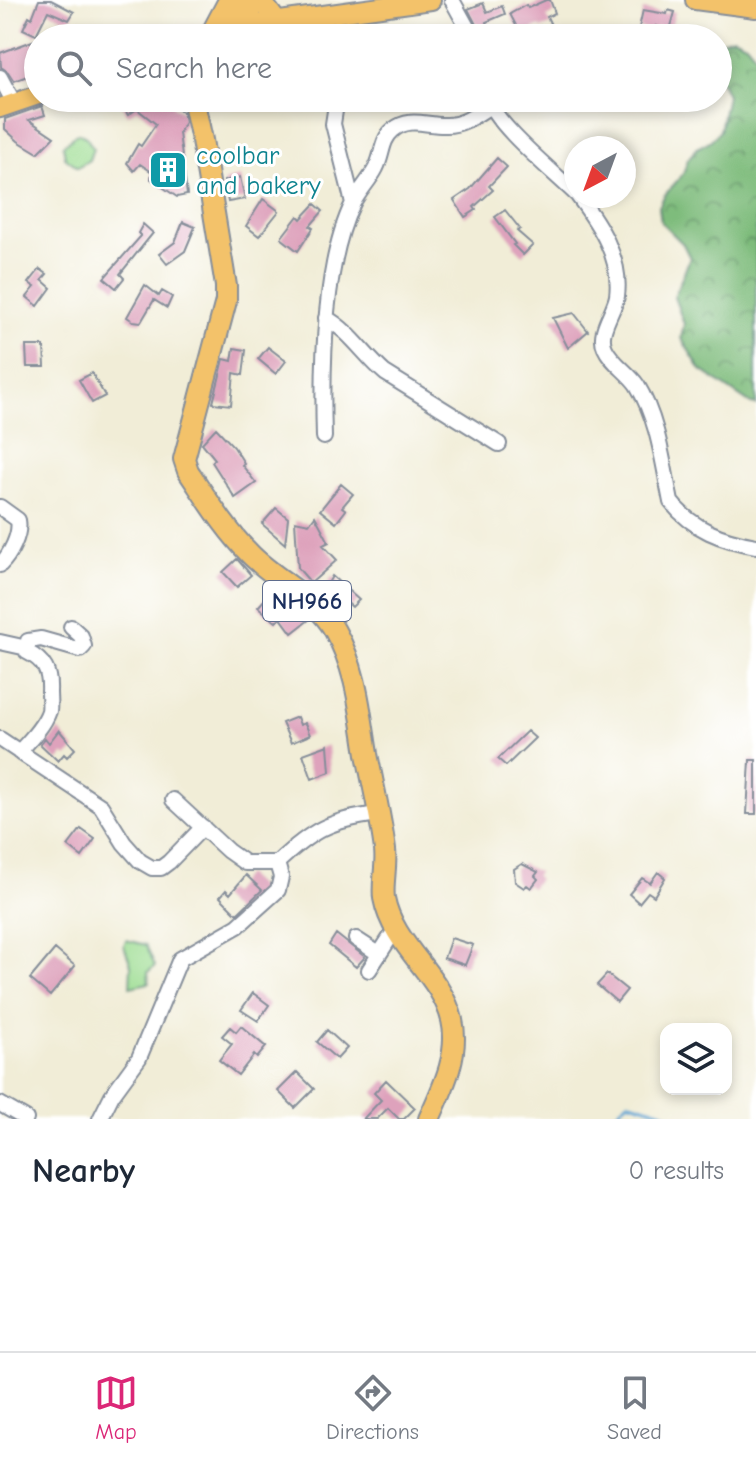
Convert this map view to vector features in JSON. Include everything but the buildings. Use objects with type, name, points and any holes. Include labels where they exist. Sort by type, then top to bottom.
[{"type":"highway","points":[[230,0],[241,24]]},
{"type":"highway","points":[[243,24],[249,0]]},
{"type":"highway","name":"NH966","points":[[193,112],[221,253],[226,301],[184,459],[188,471],[229,531],[250,554],[333,626],[345,650],[356,680],[385,852],[384,898],[395,930],[442,995],[452,1020],[454,1050],[444,1086],[429,1119]]},
{"type":"main road","points":[[217,24],[230,0]]},
{"type":"main road","points":[[261,0],[277,21]]},
{"type":"main road","points":[[260,24],[431,0]]},
{"type":"main road","points":[[695,0],[756,8]]},
{"type":"street","points":[[452,0],[465,24]]},
{"type":"street","points":[[308,16],[312,24]]},
{"type":"street","points":[[0,77],[7,105]]},
{"type":"street","points":[[335,112],[333,124],[353,203]]},
{"type":"street","points":[[324,437],[322,390],[326,318],[334,265],[353,203],[377,167],[385,139],[395,128],[413,121],[447,125],[471,119],[478,112]]},
{"type":"street","points":[[495,112],[502,123],[564,183]]},
{"type":"street","points":[[587,208],[598,222],[611,251],[617,283],[616,299],[603,335],[604,348],[637,385],[652,416],[671,502],[704,531],[727,541],[756,546]]},
{"type":"street","points":[[326,318],[340,326],[385,373],[499,444]]},
{"type":"street","points":[[0,507],[18,520],[20,529],[8,558],[0,565]]},
{"type":"street","points":[[19,752],[49,711],[50,677],[37,657],[27,652],[28,641],[41,639],[80,650],[84,646],[81,636],[71,627]]},
{"type":"street","points":[[0,642],[27,648]]},
{"type":"street","points":[[0,739],[101,806],[124,843],[140,861],[152,868],[161,868],[169,862],[203,827]]},
{"type":"street","points":[[173,800],[245,863],[277,863],[304,838],[325,826],[348,818],[378,814]]},
{"type":"street","points":[[100,1119],[112,1095],[139,1058],[180,959],[238,926],[278,890],[281,877],[277,863]]},
{"type":"street","points":[[369,970],[395,930]]},
{"type":"street","points":[[356,939],[379,954]]},
{"type":"street","points":[[1,1110],[26,1119]]},
{"type":"green space","points":[[732,37],[746,43],[756,55],[756,405],[701,370],[681,338],[684,324],[674,297],[690,258],[683,244],[661,222],[659,207],[664,196],[683,174],[688,159],[720,131],[724,112],[732,112]]},
{"type":"green space","points":[[78,133],[86,137],[93,148],[89,160],[78,167],[65,157],[63,145]]},
{"type":"green space","points":[[126,940],[146,945],[155,966],[148,972],[149,983],[130,987],[131,965],[124,946]]},
{"type":"waterway","points":[[610,1119],[628,1101],[677,1119]]},
{"type":"place","name":"coolbar and bakery","points":[[168,170]]}]
